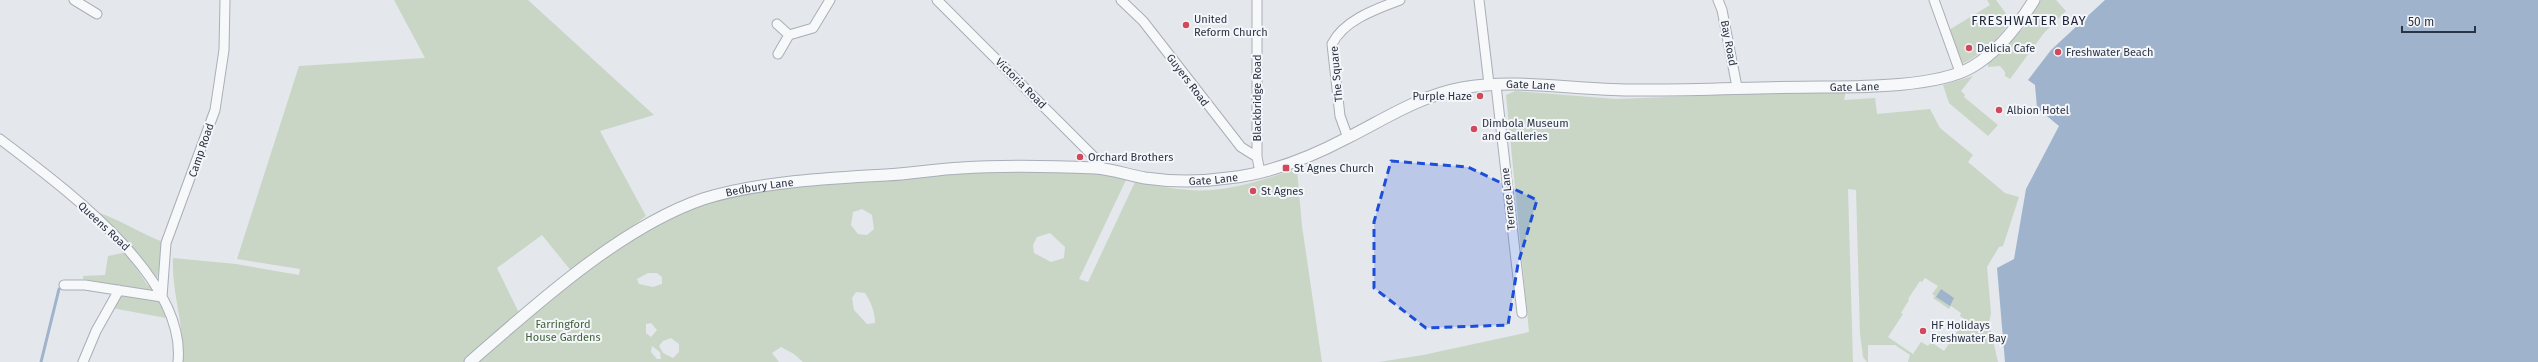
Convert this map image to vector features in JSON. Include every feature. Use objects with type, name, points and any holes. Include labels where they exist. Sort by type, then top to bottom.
[{"type":"street","points":[[74,0],[97,14]]},
{"type":"street","name":"Camp Road","points":[[162,297],[166,243],[216,110],[224,50],[225,0]]},
{"type":"street","points":[[778,54],[789,35],[813,28],[830,0]]},
{"type":"street","name":"Victoria Road","points":[[937,0],[1029,90],[1098,161],[1102,169]]},
{"type":"street","name":"Guyers Road","points":[[1120,0],[1143,21],[1241,147],[1257,157]]},
{"type":"street","name":"Blackbridge Road","points":[[1257,0],[1257,157],[1260,172]]},
{"type":"street","name":"The Square","points":[[1348,138],[1340,116],[1332,44],[1337,34],[1346,27],[1378,8],[1400,0]]},
{"type":"street","points":[[1479,0],[1492,84]]},
{"type":"street","name":"Bay Road","points":[[1718,0],[1722,10],[1737,87]]},
{"type":"street","points":[[1934,0],[1960,72]]},
{"type":"street","name":"Gate Lane","points":[[1102,169],[1150,179],[1193,181],[1229,178],[1260,172],[1314,153],[1348,138],[1386,115],[1424,99],[1460,88],[1492,84],[1629,90],[1882,85],[1938,78],[1960,72],[1976,65],[2010,34],[2034,0]]},
{"type":"street","points":[[777,24],[789,35]]},
{"type":"street","name":"Terrace Lane","points":[[1492,84],[1522,313]]},
{"type":"street","name":"Queens Road","points":[[0,139],[89,210],[128,247],[162,297],[177,333],[178,362]]},
{"type":"street","name":"Bedbury Lane","points":[[470,362],[519,320],[610,249],[639,229],[703,200],[734,191],[791,184],[961,168],[1102,169]]},
{"type":"street","points":[[64,285],[85,285],[162,297]]},
{"type":"street","points":[[83,362],[96,331],[119,290]]},
{"type":"highlighted area","points":[[1391,161],[1468,167],[1537,200],[1518,264],[1508,325],[1426,328],[1374,288],[1374,222]]},
{"type":"green space","points":[[394,0],[528,0],[654,115],[600,131],[646,216],[572,272],[542,235],[497,268],[520,315],[467,362],[182,362],[182,336],[174,285],[173,258],[236,264],[299,275],[300,269],[237,259],[299,66],[425,58]]},
{"type":"green space","points":[[1987,0],[1996,0],[2010,19],[2002,33],[1990,45],[1976,56],[1962,64],[1949,30],[1990,5]]},
{"type":"green space","points":[[2041,0],[2056,0],[2066,11],[2044,33],[2010,79],[2005,76],[2005,72],[2000,66],[1988,67],[1987,61],[2025,27]]},
{"type":"green space","points":[[1973,76],[1961,91],[1965,95],[1964,97],[1998,125],[1988,136],[1949,103],[1943,85]]},
{"type":"green space","points":[[1846,90],[1844,100],[1875,98],[1877,114],[1930,109],[1940,128],[1973,155],[1968,162],[2005,193],[2019,197],[2003,246],[1999,247],[1987,267],[1991,313],[1989,323],[1998,362],[1908,362],[1910,355],[1895,345],[1868,345],[1867,362],[1863,357],[1860,333],[1856,190],[1848,189],[1853,362],[1379,362],[1423,355],[1529,332],[1506,95],[1515,91],[1616,99]],"holes":[[[1925,278],[1938,286],[1932,294],[1935,296],[1933,298],[1949,309],[1951,306],[1961,313],[1960,316],[1965,320],[1944,351],[1931,342],[1928,346],[1921,342],[1913,354],[1888,337],[1903,314],[1901,313],[1909,300],[1908,299],[1920,281],[1922,282]]]},
{"type":"green space","name":"Farringford House Gardens","points":[[1297,169],[1302,226],[1322,362],[803,362],[794,354],[781,347],[772,353],[779,362],[477,362],[520,323],[612,252],[665,218],[735,195],[792,186],[965,171],[1102,172],[1126,180],[1079,279],[1088,282],[1135,182],[1163,187],[1211,190],[1244,185]],"holes":[[[862,209],[872,215],[874,229],[867,235],[858,234],[851,225],[853,212]],[[1050,233],[1065,247],[1064,258],[1051,262],[1034,253],[1033,245],[1037,237]],[[648,273],[657,273],[662,277],[662,284],[653,287],[639,284],[637,279]],[[856,292],[865,293],[872,307],[875,323],[867,324],[854,310],[852,298]],[[651,323],[657,330],[651,337],[646,333],[646,324]],[[671,338],[679,344],[679,352],[673,358],[663,353],[659,346],[663,341]],[[652,346],[660,352],[661,359],[657,359],[651,352]]]},
{"type":"green space","points":[[89,210],[109,216],[166,243],[154,284],[166,318],[112,308],[119,294],[143,290],[83,279],[83,276],[105,275],[108,256],[122,253],[127,254],[148,286],[155,278]]},
{"type":"water","points":[[2105,0],[2538,0],[2538,362],[2005,362],[1997,268],[2014,259],[2026,189],[2059,126],[2037,108],[2035,85],[2028,80],[2051,50]]},
{"type":"water","points":[[1941,289],[1954,298],[1950,306],[1936,297]]},
{"type":"waterway","points":[[41,362],[59,289]]},
{"type":"place","name":"United Reform Church","points":[[1186,25]]},
{"type":"place","name":"Delicia Cafe","points":[[1969,48]]},
{"type":"place","name":"Freshwater Beach","points":[[2058,52]]},
{"type":"place","name":"Purple Haze","points":[[1480,96]]},
{"type":"place","name":"Albion Hotel","points":[[1999,110]]},
{"type":"place","name":"Dimbola Museum and Galleries","points":[[1474,129]]},
{"type":"place","name":"Orchard Brothers","points":[[1080,157]]},
{"type":"place","name":"St Agnes Church","points":[[1286,168]]},
{"type":"place","name":"St Agnes","points":[[1253,191]]},
{"type":"place","name":"HF Holidays Freshwater Bay","points":[[1923,331]]},
{"type":"district","name":"FRESHWATER BAY","points":[[2029,20]]}]
